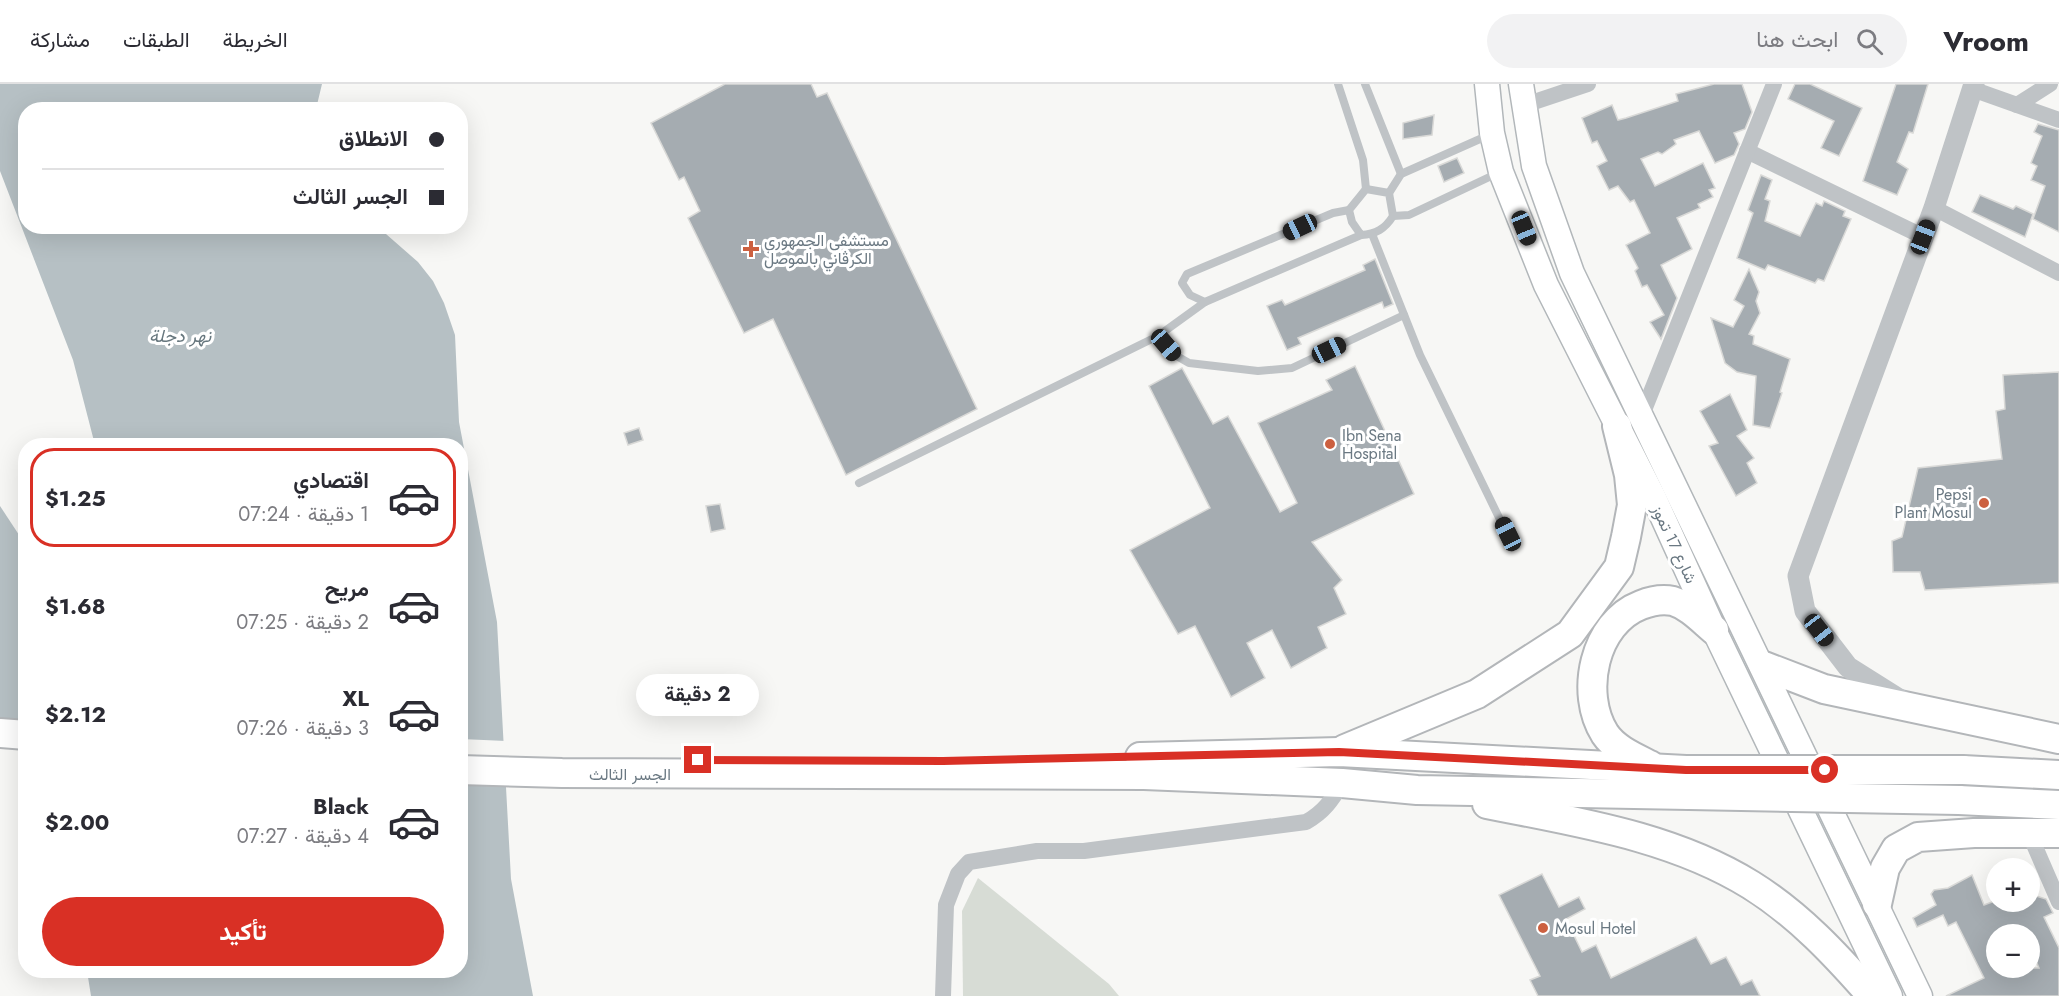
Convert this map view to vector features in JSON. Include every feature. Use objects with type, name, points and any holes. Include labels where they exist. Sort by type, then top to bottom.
[{"type":"highway","points":[[1339,752],[1477,694],[1570,634],[1619,567],[1632,506],[1629,475],[1629,420]]},
{"type":"highway","points":[[1714,630],[1689,609],[1671,601],[1652,601],[1629,610],[1604,639],[1597,653],[1592,688],[1605,734],[1624,752],[1688,782],[2059,805]]},
{"type":"highway","points":[[1764,666],[1824,689],[2059,739]]},
{"type":"highway","points":[[0,733],[18,734]]},
{"type":"highway","points":[[0,751],[18,752]]},
{"type":"highway","points":[[943,768],[1339,752],[1654,767]]},
{"type":"highway","name":"الجسر الثالث","points":[[468,756],[943,768]]},
{"type":"highway","points":[[943,768],[1342,783],[1417,790],[1617,832],[1682,851],[1751,885],[1797,919],[1833,952],[1872,996]]},
{"type":"highway","name":"الجسر الثالث","points":[[468,770],[562,773],[943,768]]},
{"type":"highway","points":[[1417,790],[1688,782],[1963,770],[2059,775]]},
{"type":"highway","points":[[1876,904],[1885,868],[1896,849],[1918,837],[2059,833]]},
{"type":"main road","name":"شارع 17 تموز","points":[[1487,84],[1492,133],[1501,172],[1546,285],[1629,420],[1764,666],[1920,996]]},
{"type":"main road","name":"شارع 17 تموز","points":[[1523,95],[1534,166],[1572,273],[1629,420],[1654,498],[1714,630],[1890,996]]},
{"type":"main road","points":[[1546,285],[1572,273]]},
{"type":"street","points":[[1523,95],[1588,84]]},
{"type":"street","points":[[1629,420],[1774,84]]},
{"type":"street","points":[[2017,105],[2050,84]]},
{"type":"street","points":[[1916,710],[1848,667],[1805,611],[1798,576],[1934,208],[1973,87],[2059,120]]},
{"type":"street","points":[[1747,151],[1923,237]]},
{"type":"street","points":[[1934,208],[2059,273]]},
{"type":"street","points":[[943,996],[946,905],[957,874],[969,862],[1026,853],[1084,851],[1275,824],[1306,822],[1319,815],[1330,804],[1342,783]]},
{"type":"street","points":[[2029,833],[2059,902]]},
{"type":"lane","points":[[1205,302],[1190,295],[1182,283],[1187,274],[1333,213],[1350,210],[1366,189],[1363,160],[1338,84]]},
{"type":"lane","points":[[1365,84],[1401,174]]},
{"type":"lane","points":[[859,483],[1158,336],[1205,302],[1361,235],[1372,234],[1386,226],[1393,216],[1389,193],[1401,174],[1492,133]]},
{"type":"lane","points":[[1393,216],[1409,214],[1501,172]]},
{"type":"lane","points":[[1366,189],[1389,193]]},
{"type":"lane","points":[[1350,210],[1352,222],[1361,235]]},
{"type":"lane","points":[[1372,234],[1420,355],[1508,534]]},
{"type":"lane","points":[[1158,336],[1175,355],[1190,363],[1258,371],[1292,368],[1404,315]]},
{"type":"shaded area","points":[[978,878],[1109,984],[1119,996],[963,996],[962,911]]},
{"type":"water","name":"نهر دجلة","points":[[0,84],[322,84],[318,102],[18,102],[18,218],[0,171]]},
{"type":"water","name":"نهر دجلة","points":[[24,234],[386,234],[418,262],[433,281],[444,303],[455,335],[459,422],[462,438],[93,438],[73,360]]},
{"type":"water","name":"نهر دجلة","points":[[468,469],[497,622],[511,879],[533,996],[91,996],[88,978],[468,978]]},
{"type":"water","points":[[0,506],[18,533],[18,764],[0,737]]},
{"type":"pier","points":[[18,729],[18,767],[17,767],[0,741]]},
{"type":"pier","points":[[468,739],[506,741],[508,782],[468,781]]},
{"type":"building","points":[[725,84],[811,84],[817,97],[827,93],[977,409],[846,475],[773,319],[744,333],[688,218],[700,211],[684,177],[679,180],[651,123]]},
{"type":"building","points":[[1714,84],[1742,84],[1752,112],[1745,129],[1734,133],[1739,144],[1734,155],[1715,163],[1699,131],[1674,140],[1676,144],[1662,154],[1658,152],[1641,159],[1655,186],[1703,163],[1715,188],[1709,190],[1713,197],[1698,204],[1700,208],[1677,218],[1692,249],[1661,265],[1677,298],[1661,339],[1650,322],[1664,315],[1647,285],[1642,287],[1635,271],[1638,268],[1626,245],[1650,233],[1634,200],[1630,202],[1618,186],[1609,190],[1597,166],[1607,161],[1597,141],[1592,143],[1582,118],[1612,105],[1618,120],[1626,118],[1678,101],[1676,94]]},
{"type":"building","points":[[1795,84],[1810,84],[1862,108],[1839,156],[1821,148],[1834,121],[1788,99]]},
{"type":"building","points":[[1896,84],[1928,84],[1913,133],[1909,132],[1897,162],[1908,169],[1897,195],[1863,181]]},
{"type":"building","points":[[1434,115],[1432,135],[1403,139],[1403,123]]},
{"type":"building","points":[[2038,124],[2059,130],[2059,232],[2033,219],[2045,186],[2031,180],[2037,166],[2031,163],[2042,136],[2034,132]]},
{"type":"building","points":[[1457,158],[1464,173],[1444,182],[1438,166]]},
{"type":"building","points":[[1761,175],[1772,180],[1765,199],[1770,201],[1765,221],[1800,236],[1816,203],[1822,206],[1824,201],[1845,211],[1843,216],[1851,219],[1824,281],[1818,279],[1815,283],[1768,265],[1765,270],[1737,258],[1753,213],[1748,210]]},
{"type":"building","points":[[1980,195],[2013,209],[2016,206],[2033,214],[2025,237],[1972,212]]},
{"type":"building","points":[[1375,259],[1393,304],[1384,308],[1382,302],[1298,338],[1301,344],[1287,350],[1267,306],[1282,300],[1285,305],[1365,270],[1363,265]]},
{"type":"building","points":[[1749,269],[1759,292],[1756,301],[1760,313],[1749,334],[1754,336],[1753,344],[1790,359],[1770,428],[1753,425],[1756,376],[1737,372],[1725,363],[1711,318],[1733,327],[1744,306],[1734,300]]},
{"type":"building","points":[[1355,366],[1414,494],[1312,542],[1342,580],[1334,588],[1346,614],[1318,627],[1327,648],[1291,668],[1272,630],[1247,643],[1265,678],[1231,697],[1195,626],[1178,634],[1130,550],[1210,508],[1149,386],[1182,368],[1213,424],[1228,416],[1280,512],[1297,503],[1258,423],[1332,390],[1326,380]]},
{"type":"building","name":"Pepsi Plant Mosul","points":[[2059,372],[2059,583],[1925,590],[1920,572],[1893,572],[1892,541],[1902,537],[1918,468],[2002,459],[1996,411],[2005,409],[2003,375]]},
{"type":"building","points":[[1730,394],[1747,430],[1737,436],[1754,458],[1747,463],[1757,483],[1736,496],[1709,446],[1718,443],[1700,411]]},
{"type":"building","points":[[639,428],[643,440],[628,445],[624,433]]},
{"type":"building","points":[[720,504],[725,529],[711,532],[706,506]]},
{"type":"building","name":"Mosul Hotel","points":[[1542,874],[1559,907],[1579,897],[1585,909],[1566,919],[1582,952],[1596,945],[1611,978],[1696,937],[1711,964],[1726,957],[1741,985],[1752,980],[1760,996],[1538,996],[1530,980],[1540,976],[1499,895]]},
{"type":"building","points":[[1972,875],[1984,905],[1986,904],[1986,912],[2040,912],[2040,897],[2046,899],[2053,913],[2044,917],[2059,948],[2059,996],[1946,996],[1984,978],[1956,922],[1948,926],[1943,915],[1917,927],[1913,918],[1936,905],[1931,894],[1934,890],[1948,888]]},
{"type":"place","name":"مستشفى الجمهوري الكرڤاني بالموصل","points":[[751,249]]},
{"type":"place","name":"Ibn Sena Hospital","points":[[1330,444]]},
{"type":"place","name":"Pepsi Plant Mosul","points":[[1984,503]]},
{"type":"place","name":"Mosul Hotel","points":[[1543,928]]},
{"type":"route","points":[[698,760],[943,761],[1339,752],[1686,770],[1825,770]]}]
